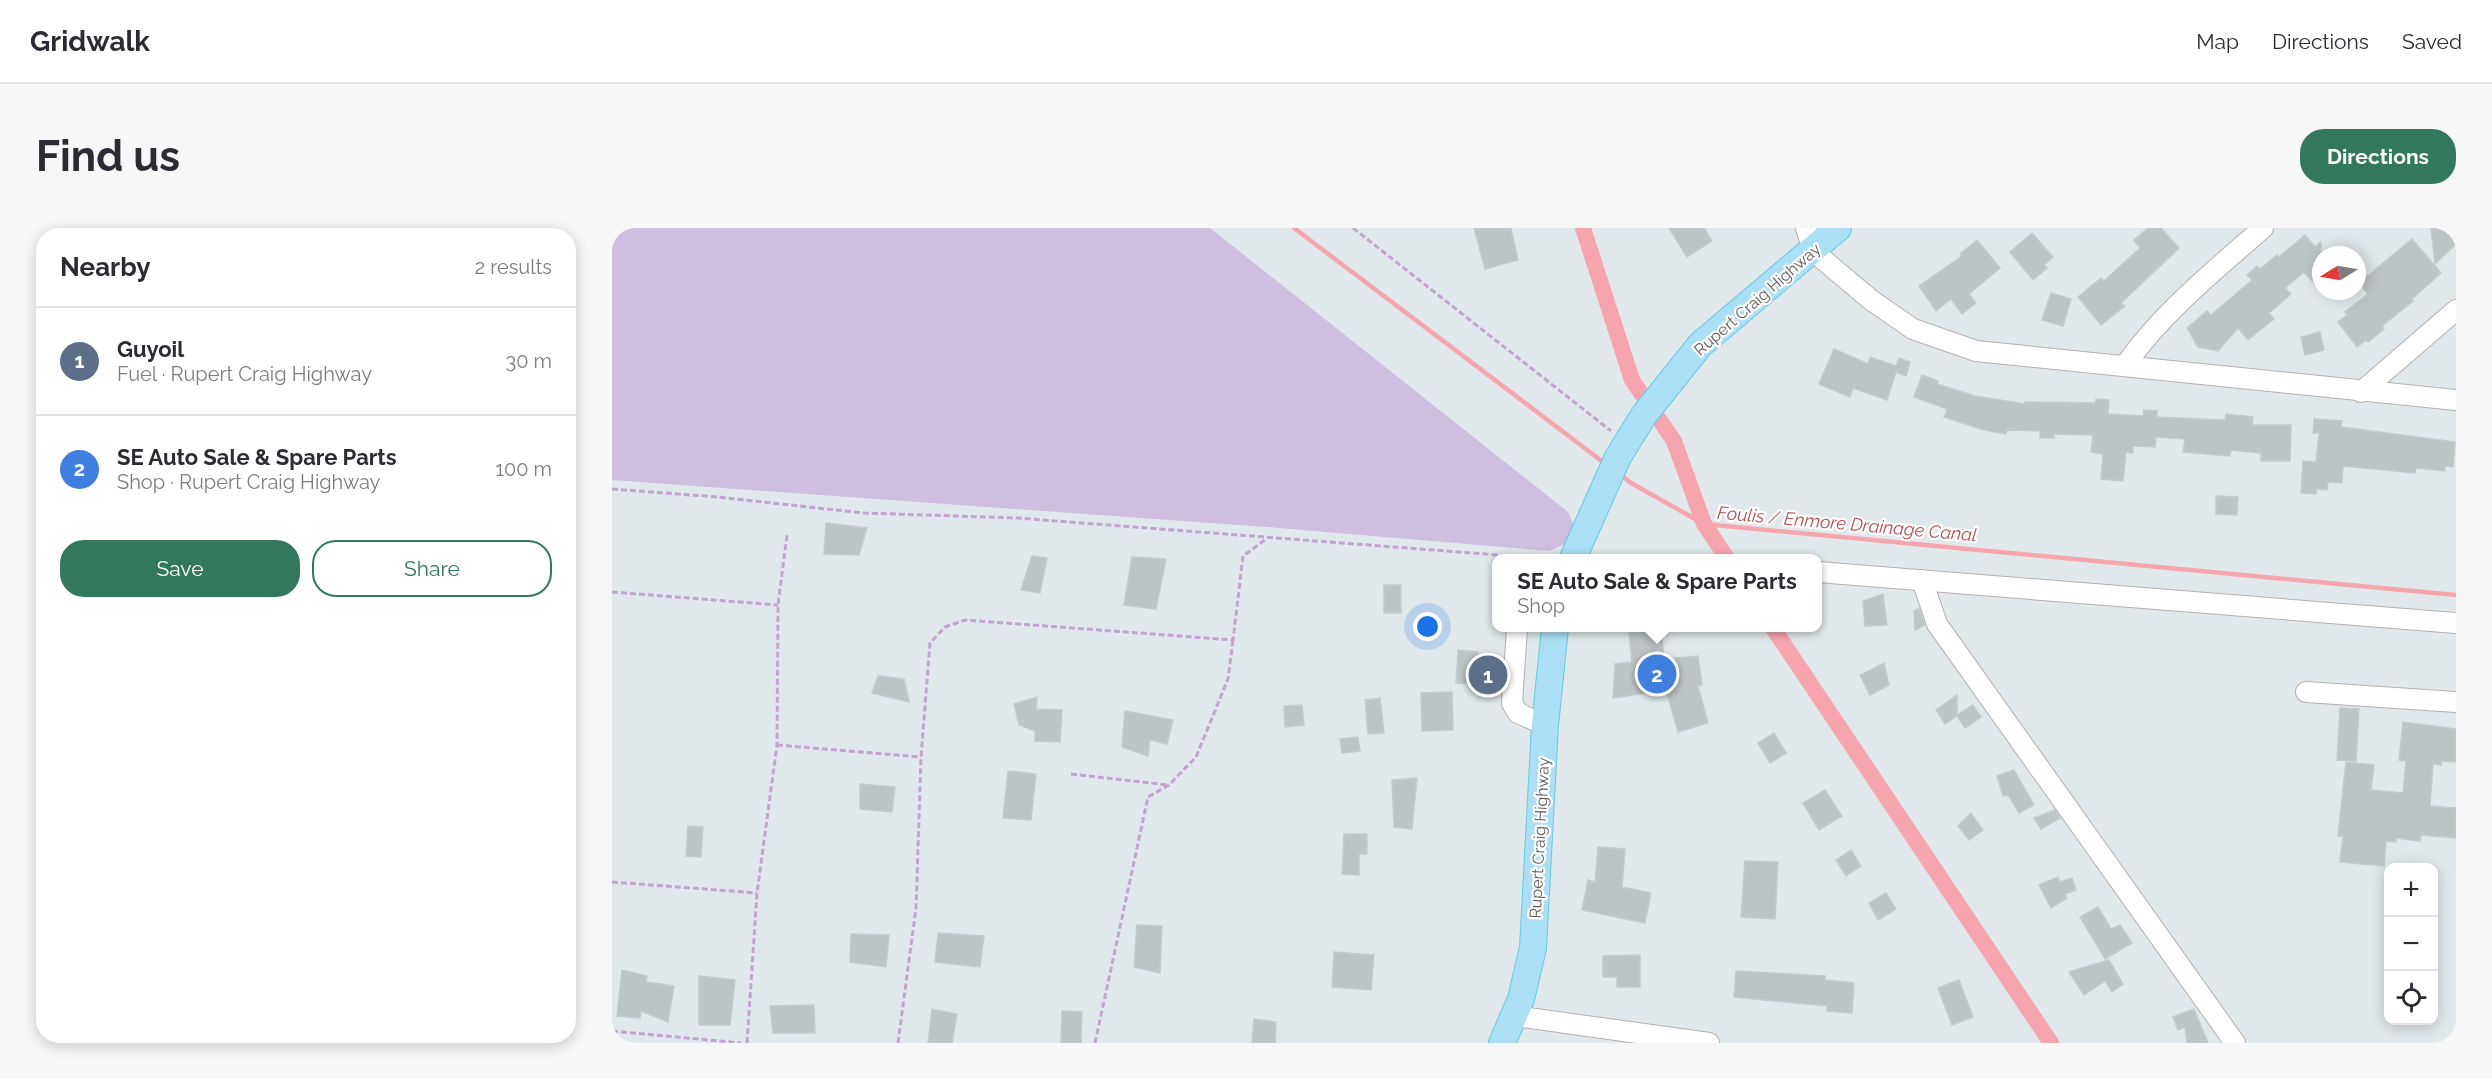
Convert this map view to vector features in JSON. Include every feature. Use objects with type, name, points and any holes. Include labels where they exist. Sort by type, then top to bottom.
[{"type":"main road","name":"Rupert Craig Highway","points":[[1575,554],[1622,450],[1644,415],[1700,345],[1810,239],[1838,228]]},
{"type":"main road","name":"Rupert Craig Highway","points":[[1502,1043],[1515,1016],[1529,971],[1533,948],[1545,725],[1554,632]]},
{"type":"street","points":[[2126,364],[2167,313],[2263,228]]},
{"type":"street","points":[[1810,239],[1871,300],[1913,329],[1976,351],[2126,364],[2361,392],[2456,400]]},
{"type":"street","points":[[2361,392],[2456,310]]},
{"type":"street","points":[[1822,572],[2456,623]]},
{"type":"street","points":[[1922,580],[1937,624],[2235,1043]]},
{"type":"street","points":[[1517,632],[1512,704],[1518,713],[1545,725]]},
{"type":"street","points":[[2306,692],[2456,702]]},
{"type":"street","points":[[1515,1016],[1709,1043]]},
{"type":"path","points":[[1353,228],[1622,450]]},
{"type":"path","points":[[612,489],[717,497],[864,513],[1017,518],[1492,554]]},
{"type":"path","points":[[747,1043],[757,893],[777,745],[778,605],[787,535]]},
{"type":"path","points":[[1095,1043],[1148,797],[1168,785],[1196,758],[1228,679],[1243,556],[1267,538]]},
{"type":"path","points":[[612,592],[778,605]]},
{"type":"path","points":[[898,1043],[916,908],[921,757],[930,643],[945,627],[965,620],[1233,640]]},
{"type":"path","points":[[777,745],[921,757]]},
{"type":"path","points":[[1071,774],[1168,785]]},
{"type":"path","points":[[612,882],[757,893]]},
{"type":"path","points":[[612,1031],[741,1043]]},
{"type":"shaded area","points":[[612,228],[1210,228],[1568,512],[1574,525],[1565,544],[1549,551],[1266,527],[612,480]]},
{"type":"building","points":[[1474,228],[1511,228],[1518,260],[1485,269]]},
{"type":"building","points":[[1669,228],[1704,228],[1712,241],[1687,257]]},
{"type":"building","points":[[2148,228],[2161,228],[2179,248],[2121,303],[2125,306],[2101,325],[2078,297],[2101,278],[2104,281],[2140,248],[2134,240]]},
{"type":"building","points":[[2431,228],[2456,228],[2456,244],[2435,264]]},
{"type":"building","points":[[2032,233],[2053,257],[2044,265],[2047,268],[2033,280],[2010,252]]},
{"type":"building","points":[[2305,235],[2314,246],[2312,246],[2312,281],[2304,272],[2285,288],[2291,294],[2269,313],[2274,319],[2248,340],[2238,328],[2218,351],[2198,347],[2187,328],[2207,311],[2211,315],[2252,280],[2247,275],[2257,266],[2260,269],[2277,255],[2279,257]]},
{"type":"building","points":[[2412,239],[2441,273],[2412,299],[2413,301],[2382,326],[2384,329],[2368,342],[2366,340],[2357,347],[2338,322],[2347,315],[2345,312],[2360,300],[2366,300],[2368,294],[2366,277]]},
{"type":"building","points":[[1977,240],[2000,268],[1969,294],[1976,303],[1962,314],[1951,299],[1936,311],[1919,286],[1962,256],[1960,254]]},
{"type":"building","points":[[2051,293],[2071,299],[2063,326],[2042,320]]},
{"type":"building","points":[[2320,332],[2324,350],[2305,355],[2301,337]]},
{"type":"building","points":[[1834,349],[1868,364],[1870,357],[1896,366],[1899,358],[1910,362],[1906,376],[1896,372],[1887,400],[1853,388],[1850,397],[1819,384]]},
{"type":"building","points":[[1922,375],[1938,381],[1937,384],[1975,396],[2025,404],[2025,402],[2095,403],[2096,399],[2109,400],[2108,414],[2143,416],[2144,410],[2157,411],[2157,417],[2225,420],[2226,414],[2253,417],[2252,425],[2291,425],[2290,461],[2261,461],[2261,453],[2231,450],[2230,456],[2183,452],[2185,439],[2156,437],[2155,447],[2133,446],[2133,453],[2126,452],[2123,481],[2101,479],[2103,454],[2091,452],[2093,435],[2054,434],[2054,438],[2040,438],[2040,431],[2007,430],[2006,434],[1984,430],[1944,417],[1947,409],[1914,397]]},
{"type":"building","points":[[2314,419],[2342,421],[2341,427],[2455,442],[2453,467],[2445,466],[2445,471],[2416,468],[2415,473],[2343,466],[2342,483],[2328,482],[2327,490],[2317,489],[2316,494],[2301,493],[2303,461],[2316,462],[2319,433],[2313,433]]},
{"type":"building","points":[[2216,496],[2238,497],[2237,515],[2216,514]]},
{"type":"building","points":[[826,523],[867,528],[859,555],[824,554]]},
{"type":"building","points":[[1032,556],[1047,558],[1040,593],[1021,590]]},
{"type":"building","points":[[1132,557],[1166,559],[1156,609],[1124,605]]},
{"type":"building","points":[[1384,585],[1401,585],[1401,613],[1384,613]]},
{"type":"building","points":[[1883,594],[1887,625],[1865,626],[1863,601]]},
{"type":"building","points":[[1919,608],[1925,625],[1915,630],[1914,611]]},
{"type":"building","points":[[1661,632],[1664,659],[1698,656],[1702,685],[1698,686],[1708,723],[1678,732],[1666,690],[1613,698],[1615,664],[1632,662],[1629,633]]},
{"type":"building","points":[[1458,650],[1478,652],[1478,665],[1500,666],[1499,686],[1456,683]]},
{"type":"building","points":[[1884,663],[1889,685],[1870,695],[1860,675]]},
{"type":"building","points":[[878,676],[904,679],[909,702],[872,693]]},
{"type":"building","points":[[1452,692],[1453,730],[1422,731],[1421,693]]},
{"type":"building","points":[[1957,695],[1957,715],[1973,705],[1981,717],[1965,728],[1957,716],[1945,724],[1936,710]]},
{"type":"building","points":[[1037,697],[1036,709],[1062,710],[1060,742],[1035,741],[1035,731],[1019,725],[1014,704]]},
{"type":"building","points":[[1380,698],[1384,733],[1368,734],[1365,700]]},
{"type":"building","points":[[1302,705],[1304,725],[1285,727],[1284,706]]},
{"type":"building","points":[[2340,708],[2359,709],[2356,761],[2337,760]]},
{"type":"building","points":[[1125,711],[1173,720],[1167,744],[1150,740],[1148,756],[1122,747]]},
{"type":"building","points":[[2403,722],[2456,729],[2456,762],[2442,761],[2441,765],[2433,764],[2430,806],[2456,808],[2456,838],[2421,835],[2420,841],[2396,838],[2396,842],[2386,841],[2384,866],[2340,862],[2343,836],[2338,836],[2346,762],[2374,765],[2371,790],[2403,793],[2406,761],[2399,760]]},
{"type":"building","points":[[1774,733],[1786,753],[1770,763],[1758,743]]},
{"type":"building","points":[[1358,737],[1360,751],[1342,753],[1340,739]]},
{"type":"building","points":[[2014,770],[2034,805],[2019,813],[2008,795],[2003,796],[1997,776]]},
{"type":"building","points":[[1008,771],[1036,774],[1031,820],[1003,818]]},
{"type":"building","points":[[1417,778],[1412,829],[1394,827],[1392,780]]},
{"type":"building","points":[[860,784],[895,787],[892,812],[860,809]]},
{"type":"building","points":[[1825,790],[1842,816],[1819,830],[1803,803]]},
{"type":"building","points":[[2055,810],[2060,818],[2041,829],[2034,818]]},
{"type":"building","points":[[1971,813],[1983,830],[1969,840],[1958,826]]},
{"type":"building","points":[[688,826],[703,827],[701,857],[686,856]]},
{"type":"building","points":[[1344,834],[1367,834],[1367,854],[1359,854],[1359,875],[1342,874]]},
{"type":"building","points":[[1598,847],[1625,849],[1622,887],[1651,893],[1645,923],[1582,910],[1588,880],[1595,882]]},
{"type":"building","points":[[1851,850],[1861,866],[1846,876],[1836,860]]},
{"type":"building","points":[[1745,861],[1778,862],[1775,919],[1741,917]]},
{"type":"building","points":[[2058,877],[2060,882],[2072,878],[2076,890],[2065,894],[2067,898],[2051,908],[2039,885]]},
{"type":"building","points":[[1886,893],[1896,909],[1878,920],[1869,903]]},
{"type":"building","points":[[2098,907],[2111,929],[2120,925],[2132,943],[2105,959],[2080,917]]},
{"type":"building","points":[[1137,925],[1162,926],[1160,973],[1134,967]]},
{"type":"building","points":[[938,933],[984,936],[980,967],[935,962]]},
{"type":"building","points":[[851,934],[889,935],[886,967],[850,962]]},
{"type":"building","points":[[1334,952],[1374,955],[1371,990],[1332,987]]},
{"type":"building","points":[[1640,955],[1640,987],[1617,987],[1617,977],[1603,977],[1603,956]]},
{"type":"building","points":[[2109,960],[2123,984],[2112,992],[2105,981],[2084,995],[2069,972]]},
{"type":"building","points":[[622,970],[647,976],[646,982],[674,986],[668,1022],[641,1011],[640,1018],[617,1016]]},
{"type":"building","points":[[1736,971],[1825,976],[1825,980],[1854,983],[1852,1013],[1827,1011],[1827,1006],[1734,997]]},
{"type":"building","points":[[699,976],[735,980],[730,1025],[699,1025]]},
{"type":"building","points":[[1959,980],[1973,1017],[1952,1025],[1938,988]]},
{"type":"building","points":[[814,1005],[815,1033],[773,1033],[770,1006]]},
{"type":"building","points":[[932,1009],[957,1014],[952,1043],[928,1043]]},
{"type":"building","points":[[2194,1009],[2208,1043],[2187,1043],[2185,1027],[2178,1030],[2173,1017]]},
{"type":"building","points":[[1062,1011],[1082,1012],[1081,1043],[1061,1043]]},
{"type":"building","points":[[1254,1019],[1276,1022],[1275,1043],[1252,1043]]},
{"type":"waterway","name":"Foulis / Enmore Drainage Canal","points":[[1294,228],[1607,465]]},
{"type":"waterway","points":[[1583,228],[1632,380],[1674,441],[1704,524],[1724,554]]},
{"type":"waterway","name":"Foulis / Enmore Drainage Canal","points":[[1618,473],[1631,483],[1704,524],[2456,595]]},
{"type":"waterway","points":[[1776,632],[2051,1043]]},
{"type":"place","name":"SE Auto Sale & Spare Parts","points":[[1657,674]]},
{"type":"place","name":"Guyoil","points":[[1488,675]]}]
